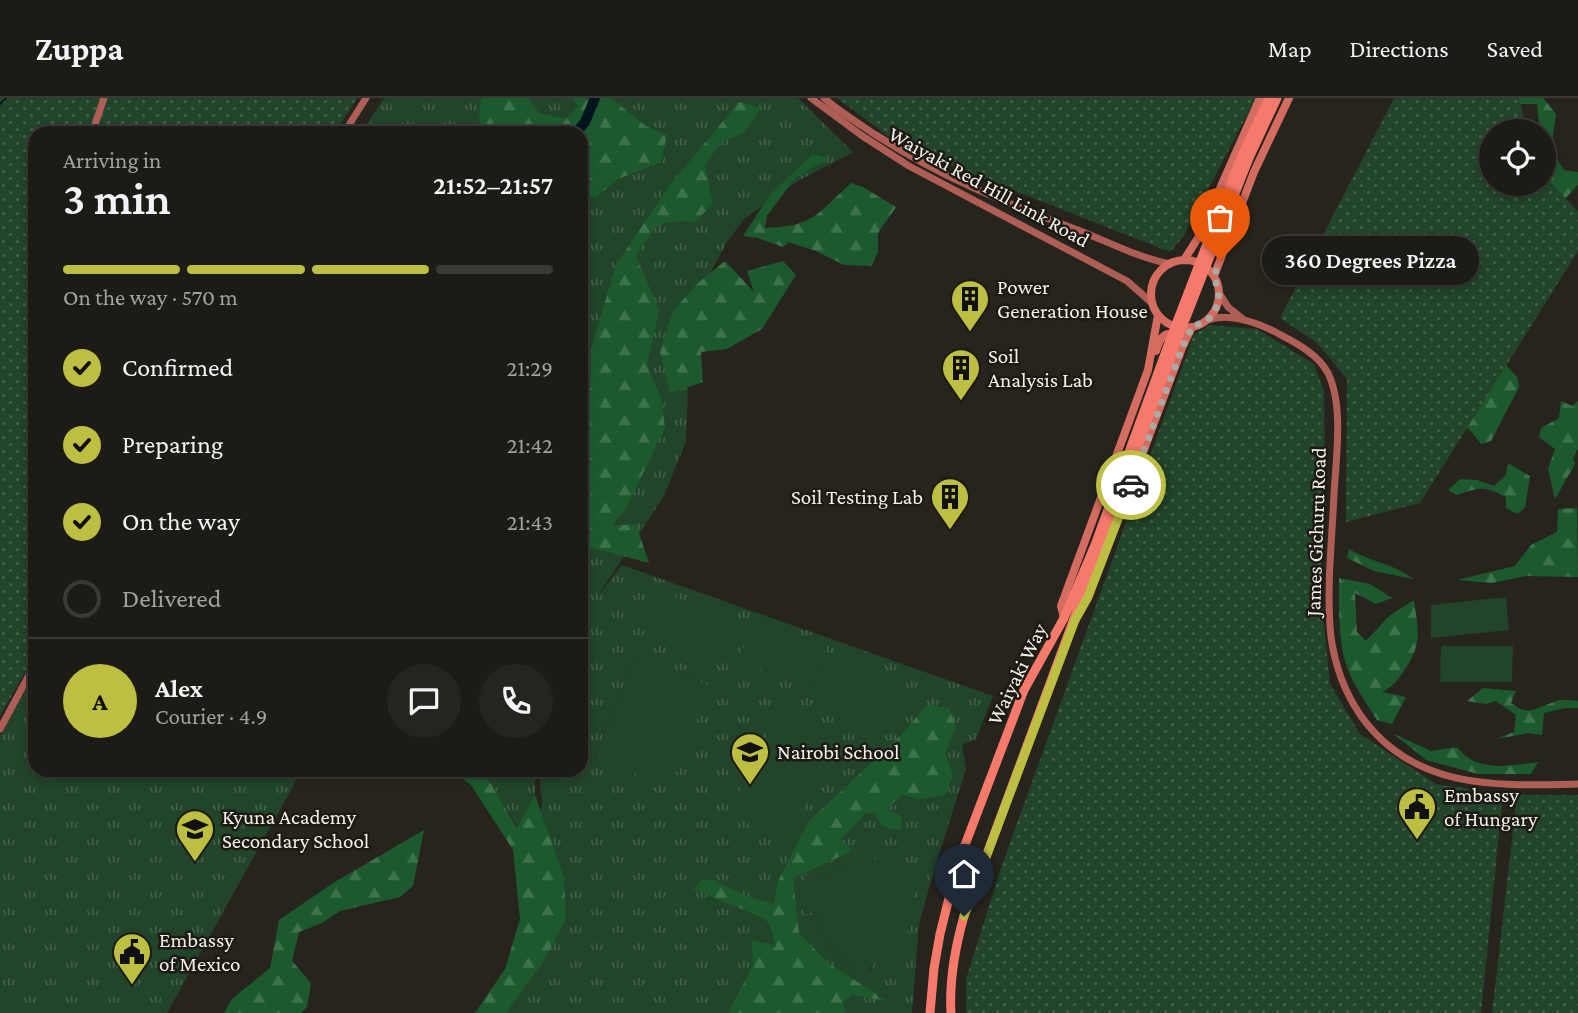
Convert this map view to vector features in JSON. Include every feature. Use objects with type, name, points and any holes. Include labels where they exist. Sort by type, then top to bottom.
[{"type":"highway","points":[[1075,620],[1099,543],[1205,249],[1241,158],[1269,98]]},
{"type":"highway","points":[[1064,618],[1099,543],[1179,345],[1248,158],[1276,98]]},
{"type":"highway","name":"Waiyaki Way","points":[[930,1013],[938,945],[957,866],[1024,690],[1064,618]]},
{"type":"highway","name":"Waiyaki Way","points":[[951,1013],[952,975],[964,916],[1075,620]]},
{"type":"main road","points":[[94,126],[104,98]]},
{"type":"main road","points":[[348,126],[366,98]]},
{"type":"main road","name":"Waiyaki Red Hill Link Road","points":[[811,98],[909,166],[1127,281],[1153,303]]},
{"type":"main road","name":"Waiyaki Red Hill Link Road","points":[[824,98],[844,114],[926,166],[1016,208],[1137,256],[1170,264]]},
{"type":"main road","points":[[1184,260],[1198,238],[1260,98]]},
{"type":"main road","points":[[1214,276],[1265,148],[1289,98]]},
{"type":"main road","points":[[1016,208],[1013,215],[1016,223]]},
{"type":"main road","points":[[1198,238],[1198,254],[1212,259],[1225,244]]},
{"type":"main road","points":[[1184,260],[1196,262],[1214,276],[1219,293],[1228,307],[1244,320],[1222,317],[1192,327],[1173,326],[1158,315],[1153,303],[1152,294],[1157,276],[1170,264],[1184,260]]},
{"type":"main road","points":[[1208,320],[1216,308],[1219,293]]},
{"type":"main road","name":"Waiyaki Way","points":[[1064,618],[1061,606],[1149,370],[1158,315]]},
{"type":"main road","name":"James Gichuru Road","points":[[1244,320],[1267,327],[1308,351],[1328,373],[1337,415],[1330,560],[1329,607],[1332,641],[1343,684],[1370,729],[1399,754],[1420,767],[1455,778],[1511,786],[1578,784]]},
{"type":"main road","name":"Waiyaki Way","points":[[1075,620],[1088,597],[1110,541],[1179,345],[1192,327]]},
{"type":"main road","points":[[1149,370],[1160,338],[1169,333],[1181,338],[1179,345]]},
{"type":"main road","points":[[0,729],[28,677]]},
{"type":"green space","points":[[0,98],[357,98],[339,126],[28,126],[28,667],[0,716]]},
{"type":"green space","name":"Nairobi School","points":[[384,98],[798,98],[853,152],[798,181],[744,219],[727,242],[701,290],[689,358],[686,441],[664,496],[597,597],[622,565],[993,696],[976,739],[962,745],[966,769],[919,924],[912,1013],[493,1013],[526,943],[533,854],[542,802],[540,777],[588,777],[588,126],[366,126]],"holes":[[[635,657],[710,686],[595,757]],[[846,862],[876,960],[870,970],[855,972],[822,937],[816,912],[805,914],[809,873],[815,879],[826,877]]]},
{"type":"green space","points":[[481,98],[528,98],[539,113],[566,119],[578,106],[572,98],[611,98],[646,126],[667,135],[661,162],[618,179],[595,198],[588,194],[588,126],[480,126]]},
{"type":"green space","points":[[837,98],[1256,98],[1183,237],[1170,252],[919,153],[889,137]]},
{"type":"green space","points":[[1394,98],[1519,98],[1524,119],[1479,119],[1479,196],[1556,196],[1556,188],[1578,211],[1578,251],[1420,503],[1346,522],[1347,379],[1317,343],[1280,318]]},
{"type":"green space","points":[[1484,98],[1543,98],[1556,114],[1555,119],[1539,119],[1537,104],[1517,104]]},
{"type":"green space","points":[[739,102],[761,108],[744,133],[721,142],[705,165],[713,204],[695,222],[672,222],[658,226],[636,256],[659,310],[647,366],[661,397],[665,428],[627,506],[612,526],[636,524],[649,563],[588,547],[588,407],[592,346],[616,265],[669,186]]},
{"type":"green space","points":[[813,154],[829,158],[794,179],[767,216],[765,228],[805,221],[821,211],[851,183],[863,187],[896,207],[878,233],[878,252],[871,266],[844,265],[816,251],[788,242],[783,247],[743,236],[770,195]]},
{"type":"green space","points":[[1556,158],[1564,170],[1578,172],[1578,185],[1556,208],[1550,196],[1556,196]]},
{"type":"green space","points":[[725,261],[754,292],[747,271],[783,261],[796,275],[762,329],[727,349],[701,352],[703,382],[670,393],[660,352],[673,311],[698,283]]},
{"type":"green space","points":[[1210,325],[1257,329],[1314,364],[1324,391],[1325,464],[1320,586],[1330,684],[1360,734],[1436,784],[1503,794],[1481,1013],[966,1013],[966,979],[1002,865],[1194,334]]},
{"type":"green space","points":[[1504,363],[1517,377],[1519,387],[1491,441],[1481,444],[1470,430],[1452,424]]},
{"type":"green space","points":[[1561,401],[1572,406],[1578,401],[1578,449],[1573,458],[1575,464],[1555,499],[1548,469],[1555,449],[1539,437],[1541,428],[1559,418]]},
{"type":"green space","points":[[1508,463],[1530,476],[1525,508],[1517,514],[1506,508],[1506,497],[1487,489],[1457,495],[1448,490],[1460,479],[1477,480],[1494,486],[1506,475]]},
{"type":"green space","points":[[1577,508],[1578,577],[1525,576],[1492,583],[1457,580],[1515,566],[1531,545],[1557,532],[1558,509]]},
{"type":"green space","points":[[1349,549],[1413,579],[1374,571],[1347,558]]},
{"type":"green space","points":[[1339,578],[1370,584],[1392,598],[1376,604],[1355,593],[1357,632],[1366,641],[1389,616],[1414,600],[1418,636],[1415,651],[1398,680],[1382,692],[1406,697],[1392,724],[1377,720],[1348,669],[1340,630]]},
{"type":"green space","points":[[662,592],[734,620],[718,663],[646,635]]},
{"type":"green space","points":[[1506,597],[1509,630],[1431,638],[1431,605]]},
{"type":"green space","points":[[756,619],[826,648],[809,689],[738,660]]},
{"type":"green space","points":[[1441,646],[1513,646],[1512,682],[1440,682]]},
{"type":"green space","points":[[829,653],[910,690],[890,735],[809,698]]},
{"type":"green space","points":[[635,656],[710,686],[670,787],[595,758]]},
{"type":"green space","points":[[28,686],[28,777],[298,777],[167,1013],[0,1013],[0,736]]},
{"type":"green space","points":[[1483,688],[1516,691],[1511,703],[1523,710],[1566,700],[1578,701],[1578,708],[1544,713],[1542,735],[1528,733],[1496,739],[1514,732],[1516,715],[1496,701],[1486,704],[1467,701]]},
{"type":"green space","points":[[927,705],[949,708],[956,727],[945,753],[953,775],[945,795],[919,799],[902,795],[887,809],[902,817],[901,830],[882,827],[875,812],[865,814],[841,839],[852,851],[793,878],[799,933],[828,963],[887,1001],[852,995],[843,1002],[845,1013],[728,1013],[753,965],[752,940],[776,947],[769,923],[761,917],[693,889],[702,880],[715,880],[743,895],[774,904],[778,881],[809,821],[901,735]]},
{"type":"green space","points":[[791,713],[807,716],[819,724],[826,737],[828,753],[814,789],[796,822],[777,833],[766,832],[748,823],[742,815],[739,793],[772,725],[780,717]]},
{"type":"green space","points":[[1394,734],[1431,751],[1457,747],[1474,761],[1483,764],[1505,766],[1538,762],[1531,774],[1478,774],[1426,760]]},
{"type":"green space","points":[[460,777],[487,777],[517,828],[535,795],[564,878],[566,918],[545,959],[506,1013],[475,1013],[505,969],[520,919],[513,850],[471,785]]},
{"type":"green space","points":[[487,777],[535,777],[535,795],[518,828]]},
{"type":"green space","points":[[1517,795],[1578,795],[1578,1013],[1492,1013]]},
{"type":"green space","points":[[424,830],[413,886],[400,897],[340,911],[322,923],[299,932],[292,961],[311,983],[307,1007],[301,1013],[224,1013],[232,999],[270,968],[279,920],[333,883]]},
{"type":"green space","points":[[869,855],[914,885],[903,963],[877,960],[865,974],[855,972],[822,937],[816,912],[805,914],[805,901],[798,895],[808,872],[815,879],[826,877],[846,862]]},
{"type":"waterway","points":[[0,104],[6,98]]},
{"type":"waterway","points":[[582,126],[595,98]]},
{"type":"way so far","points":[[1131,485],[1192,327],[1208,320],[1219,301],[1218,285],[1214,276],[1220,260]]},
{"type":"place","name":"360 Degrees Pizza","points":[[1220,260]]},
{"type":"place","name":"Power Generation House","points":[[970,333]]},
{"type":"place","name":"Soil Analysis Lab","points":[[961,402]]},
{"type":"place","name":"Soil Testing Lab","points":[[950,531]]},
{"type":"place","name":"Nairobi School","points":[[750,786]]},
{"type":"place","name":"Embassy of Hungary","points":[[1417,841]]},
{"type":"place","name":"Kyuna Academy Secondary School","points":[[195,863]]},
{"type":"place","name":"Embassy of Mexico","points":[[132,986]]},
{"type":"route","points":[[964,916],[1075,620],[1088,597],[1131,485]]}]
